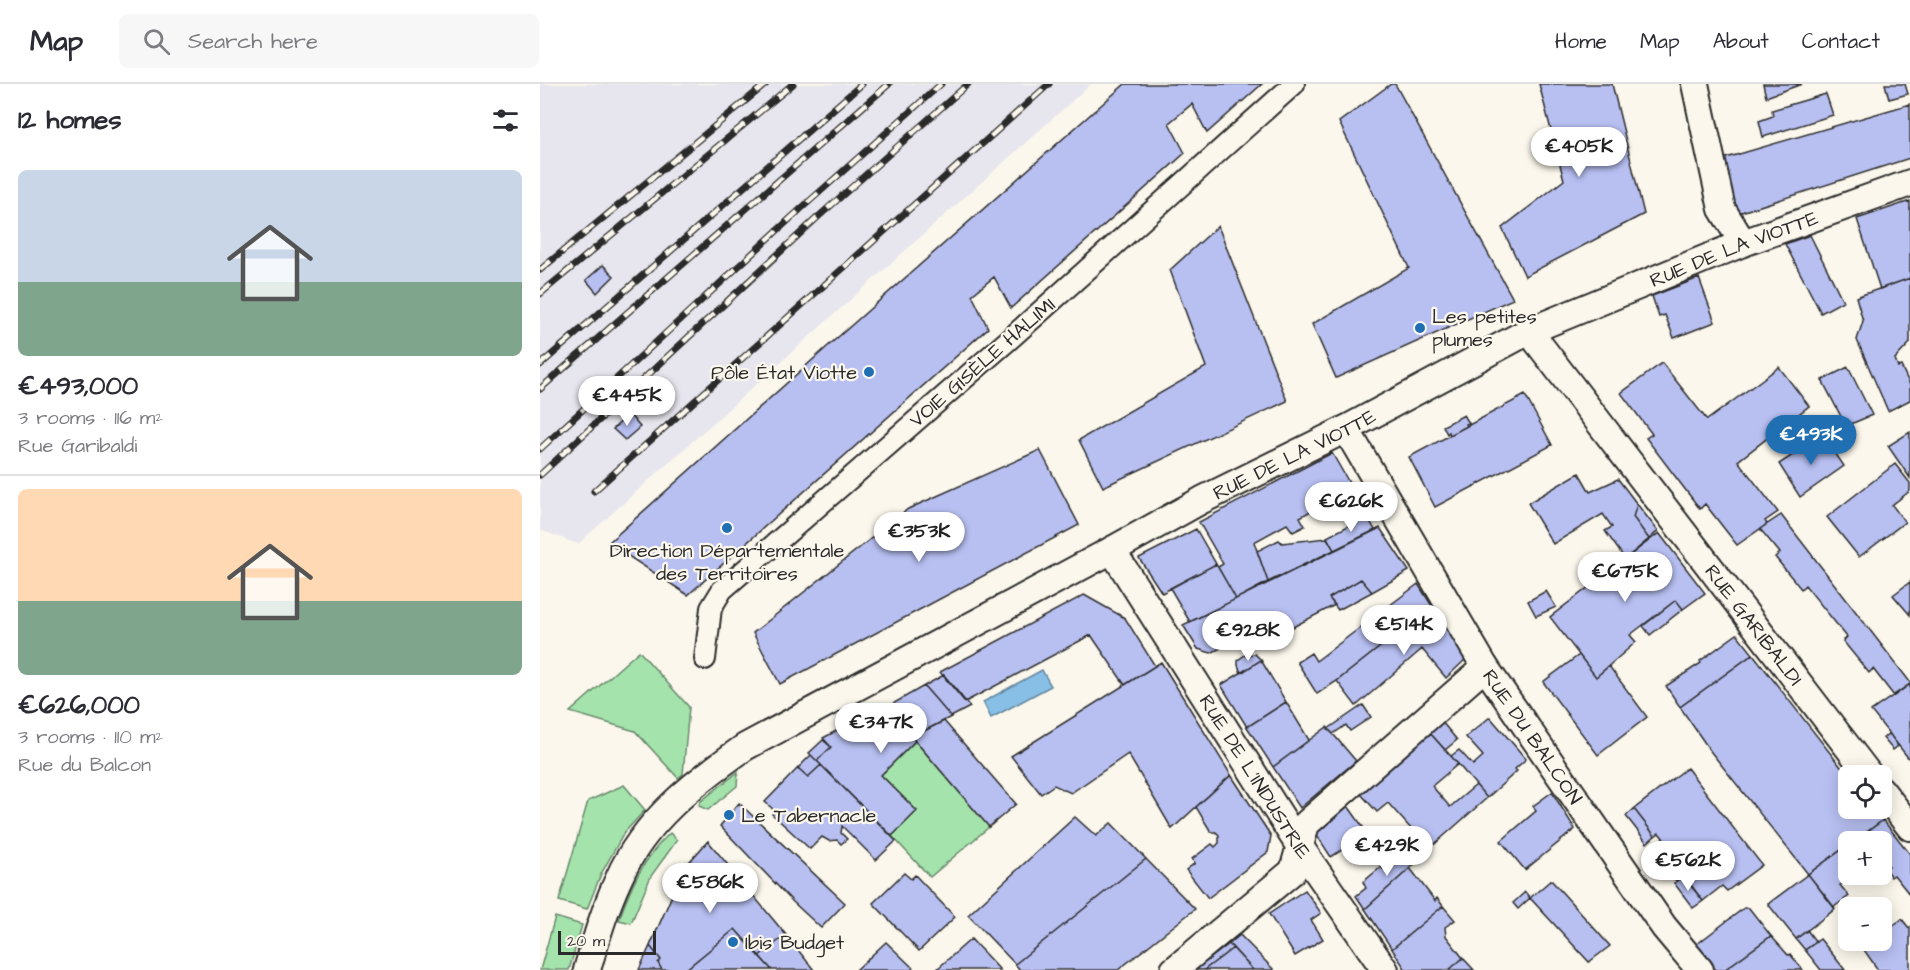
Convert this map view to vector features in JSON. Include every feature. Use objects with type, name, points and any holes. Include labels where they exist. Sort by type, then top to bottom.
[{"type":"street","name":"VOIE GISÈLE HALIMI","points":[[705,659],[711,608],[722,590],[1012,337],[1294,84]]},
{"type":"street","points":[[1695,84],[1722,209],[1743,243]]},
{"type":"street","name":"RUE DE LA VIOTTE","points":[[587,970],[619,877],[638,843],[677,798],[703,776],[745,747],[1202,500],[1346,429],[1529,331],[1743,243],[1910,183]]},
{"type":"street","name":"RUE GARIBALDI","points":[[1529,331],[1862,765]]},
{"type":"street","name":"RUE DU BALCON","points":[[1346,429],[1485,667],[1664,927],[1700,970]]},
{"type":"street","name":"RUE DE L'INDUSTRIE","points":[[1112,550],[1300,847],[1385,970]]},
{"type":"street","points":[[1174,970],[1293,871],[1306,824],[1485,667]]},
{"type":"street","points":[[1892,804],[1910,827]]},
{"type":"shaded area","points":[[540,84],[1091,84],[578,544],[540,530]]},
{"type":"green space","points":[[639,651],[689,707],[683,774],[678,778],[635,731],[570,712]]},
{"type":"green space","points":[[915,741],[989,827],[930,877],[892,836],[916,811],[881,775]]},
{"type":"green space","points":[[738,772],[737,786],[708,810],[699,806],[700,802]]},
{"type":"green space","points":[[624,785],[645,810],[624,833],[601,874],[587,909],[559,901],[588,801]]},
{"type":"green space","points":[[670,833],[677,840],[651,876],[631,923],[619,920],[645,863]]},
{"type":"green space","points":[[555,917],[582,925],[569,970],[540,970]]},
{"type":"water","points":[[1042,670],[1051,686],[991,718],[983,702]]},
{"type":"building","name":"Pôle État Viotte","points":[[1125,84],[1262,84],[1207,133],[1192,104],[1169,123],[1185,153],[1011,308],[994,277],[972,295],[988,328],[688,595],[608,543],[837,338]]},
{"type":"building","points":[[1391,84],[1395,84],[1513,299],[1336,378],[1312,324],[1409,268],[1339,122]]},
{"type":"building","points":[[1539,84],[1612,84],[1644,214],[1525,276],[1502,228],[1564,180]]},
{"type":"building","points":[[1763,84],[1802,84],[1766,97]]},
{"type":"building","points":[[1885,84],[1905,84],[1908,94],[1889,99]]},
{"type":"building","points":[[1826,94],[1833,115],[1763,137],[1759,121],[1773,116],[1772,110]]},
{"type":"building","points":[[1910,104],[1910,158],[1735,214],[1719,160]]},
{"type":"building","points":[[1910,201],[1910,278],[1880,289],[1857,219]]},
{"type":"building","points":[[1218,226],[1287,401],[1103,487],[1079,440],[1206,367],[1170,270]]},
{"type":"building","points":[[1810,235],[1843,301],[1821,313],[1785,244]]},
{"type":"building","points":[[603,265],[614,276],[597,293],[586,280]]},
{"type":"building","points":[[1699,278],[1715,322],[1674,338],[1665,315],[1659,317],[1652,296]]},
{"type":"building","points":[[1910,278],[1910,343],[1895,359],[1910,385],[1910,400],[1888,411],[1857,340],[1863,321],[1856,297]]},
{"type":"building","points":[[1662,363],[1707,420],[1779,367],[1809,406],[1738,461],[1778,512],[1765,521],[1767,524],[1737,545],[1705,504],[1700,509],[1646,438],[1652,434],[1621,393]]},
{"type":"building","points":[[1848,367],[1872,415],[1846,426],[1822,380]]},
{"type":"building","points":[[1525,395],[1552,445],[1435,507],[1409,457]]},
{"type":"building","points":[[629,414],[640,427],[625,440],[613,429]]},
{"type":"building","points":[[1464,415],[1469,423],[1466,424],[1467,426],[1450,435],[1449,432],[1447,434],[1443,426]]},
{"type":"building","points":[[1910,432],[1910,478],[1888,446]]},
{"type":"building","points":[[1823,435],[1844,466],[1800,497],[1779,464]]},
{"type":"building","points":[[1040,450],[1079,525],[780,684],[753,633],[908,509]]},
{"type":"building","points":[[1332,453],[1352,488],[1300,517],[1305,526],[1293,532],[1287,524],[1254,542],[1268,582],[1236,599],[1218,567],[1223,564],[1199,522]]},
{"type":"building","points":[[1895,464],[1910,483],[1910,491],[1892,505],[1905,522],[1859,557],[1827,517]]},
{"type":"building","points":[[1579,473],[1590,492],[1618,479],[1637,504],[1633,517],[1649,539],[1625,559],[1605,531],[1612,527],[1603,514],[1553,544],[1528,503]]},
{"type":"building","points":[[1637,504],[1658,531],[1649,539],[1633,517]]},
{"type":"building","points":[[1781,515],[1910,682],[1894,696],[1873,669],[1869,673],[1843,641],[1847,637],[1805,585],[1801,589],[1775,557],[1780,553],[1760,529]]},
{"type":"building","points":[[1367,516],[1375,530],[1334,550],[1327,537]]},
{"type":"building","points":[[1380,528],[1409,571],[1372,592],[1361,579],[1329,598],[1335,605],[1291,628],[1283,616],[1211,653],[1198,649],[1183,625]]},
{"type":"building","points":[[1196,529],[1216,564],[1162,593],[1139,558]]},
{"type":"building","points":[[1659,533],[1705,593],[1683,609],[1676,600],[1630,635],[1636,642],[1596,677],[1550,617]]},
{"type":"building","points":[[1327,538],[1334,550],[1268,582],[1257,551],[1279,540],[1282,543]]},
{"type":"building","points":[[1216,564],[1236,599],[1190,622],[1170,588]]},
{"type":"building","points":[[1361,579],[1372,592],[1338,610],[1329,598]]},
{"type":"building","points":[[1910,582],[1910,615],[1893,595]]},
{"type":"building","points":[[1418,584],[1432,606],[1337,681],[1317,694],[1297,662],[1311,653],[1316,661]]},
{"type":"building","points":[[1546,591],[1556,607],[1536,616],[1528,601]]},
{"type":"building","points":[[1084,595],[1125,618],[1155,666],[1125,685],[1091,635],[965,702],[940,672]]},
{"type":"building","points":[[1676,600],[1683,609],[1650,635],[1643,626]]},
{"type":"building","points":[[1432,606],[1466,659],[1446,678],[1422,649],[1356,706],[1337,681]]},
{"type":"building","points":[[1737,634],[1753,654],[1680,707],[1666,686],[1701,663],[1700,661]]},
{"type":"building","points":[[1255,654],[1261,660],[1241,673],[1238,660],[1245,655]]},
{"type":"building","points":[[1753,654],[1839,765],[1838,819],[1883,820],[1868,831],[1838,831],[1838,852],[1808,874],[1711,752],[1680,707]]},
{"type":"building","points":[[1579,655],[1596,677],[1609,666],[1647,717],[1598,755],[1543,682]]},
{"type":"building","points":[[1261,660],[1286,702],[1247,727],[1221,685]]},
{"type":"building","points":[[1161,662],[1231,775],[1172,829],[1128,754],[1071,793],[1054,785],[1041,794],[1011,756]]},
{"type":"building","points":[[944,675],[970,707],[951,717],[924,686]]},
{"type":"building","points":[[1910,684],[1910,760],[1871,711]]},
{"type":"building","points":[[924,686],[951,717],[912,737],[915,741],[881,775],[917,811],[892,836],[817,761],[831,747],[823,738],[883,706],[884,709]]},
{"type":"building","points":[[1286,702],[1309,740],[1273,767],[1247,727]]},
{"type":"building","points":[[1363,705],[1371,717],[1350,731],[1346,725],[1333,734],[1328,729]]},
{"type":"building","points":[[1490,717],[1526,759],[1515,769],[1517,771],[1487,798],[1451,756],[1459,750],[1473,765],[1483,756],[1466,737]]},
{"type":"building","points":[[944,721],[1016,804],[989,827],[912,737]]},
{"type":"building","points":[[1442,722],[1457,740],[1445,750],[1430,733]]},
{"type":"building","points":[[1327,727],[1356,761],[1300,808],[1273,767]]},
{"type":"building","points":[[1430,733],[1458,764],[1432,786],[1450,807],[1476,785],[1487,798],[1429,849],[1388,803],[1377,812],[1361,794]]},
{"type":"building","points":[[1889,733],[1898,746],[1893,750],[1883,738]]},
{"type":"building","points":[[823,740],[831,747],[817,761],[809,753]]},
{"type":"building","points":[[811,755],[821,765],[808,777],[798,768]]},
{"type":"building","points":[[821,765],[896,841],[876,860],[842,826],[841,833],[847,839],[841,844],[837,840],[829,841],[822,837],[810,849],[772,814],[775,811],[765,802],[798,768],[808,777]]},
{"type":"building","points":[[1687,768],[1762,865],[1727,891],[1722,886],[1703,901],[1664,849],[1669,845],[1659,833],[1655,836],[1634,809]]},
{"type":"building","points":[[1231,775],[1271,836],[1268,852],[1208,898],[1186,870],[1195,863],[1192,859],[1212,844],[1215,847],[1219,843],[1219,835],[1211,832],[1196,807]]},
{"type":"building","points":[[1552,792],[1575,829],[1525,870],[1501,841],[1536,811],[1533,806]]},
{"type":"building","points":[[739,803],[845,903],[821,928],[720,826]]},
{"type":"building","points":[[1348,806],[1363,827],[1343,845],[1345,848],[1331,857],[1316,834]]},
{"type":"building","points":[[1634,809],[1655,836],[1647,843],[1626,816]]},
{"type":"building","points":[[1075,817],[1096,836],[1111,823],[1146,859],[1015,964],[968,915]]},
{"type":"building","points":[[1883,820],[1892,831],[1868,831]]},
{"type":"building","points":[[1892,831],[1910,854],[1910,895],[1894,875],[1892,876]]},
{"type":"building","points":[[708,841],[786,935],[759,956],[735,929],[685,970],[662,970],[658,963],[661,960],[650,946],[679,879],[685,873],[682,870]]},
{"type":"building","points":[[1405,845],[1419,860],[1365,909],[1356,896],[1366,888],[1363,882],[1381,867],[1383,869]]},
{"type":"building","points":[[1664,849],[1683,876],[1676,881],[1656,854]]},
{"type":"building","points":[[1838,852],[1838,885],[1849,896],[1838,897],[1838,904],[1834,907],[1808,874]]},
{"type":"building","points":[[1146,859],[1195,909],[1118,970],[1020,970],[1015,964]]},
{"type":"building","points":[[1410,868],[1435,901],[1437,898],[1443,906],[1392,949],[1365,909]]},
{"type":"building","points":[[904,873],[911,879],[915,875],[955,917],[919,951],[873,903]]},
{"type":"building","points":[[1808,874],[1835,909],[1796,939],[1768,904]]},
{"type":"building","points":[[1683,876],[1703,901],[1693,908],[1674,883]]},
{"type":"building","points":[[1551,880],[1610,946],[1589,962],[1530,898]]},
{"type":"building","points":[[1305,890],[1321,913],[1311,920],[1323,939],[1295,956],[1269,914]]},
{"type":"building","points":[[1525,892],[1530,898],[1518,909],[1513,903]]},
{"type":"building","points":[[1443,906],[1455,920],[1445,927],[1446,936],[1463,958],[1449,970],[1406,970],[1392,949]]},
{"type":"building","points":[[1744,908],[1749,908],[1771,936],[1724,970],[1713,970],[1693,947]]},
{"type":"building","points":[[1902,919],[1910,927],[1910,970],[1878,970],[1865,951],[1892,951],[1892,926]]},
{"type":"building","name":"Ibis Budget","points":[[735,929],[772,970],[685,970]]},
{"type":"building","points":[[1807,930],[1816,942],[1805,950],[1796,939]]},
{"type":"building","points":[[786,935],[814,970],[772,970],[759,956]]},
{"type":"building","points":[[1240,935],[1274,970],[1253,970],[1229,944]]},
{"type":"building","points":[[1771,936],[1803,970],[1724,970]]},
{"type":"building","points":[[971,939],[1000,970],[936,970]]},
{"type":"building","points":[[1820,939],[1845,970],[1821,970],[1805,950]]},
{"type":"building","points":[[886,942],[913,968],[911,970],[856,970]]},
{"type":"building","points":[[1229,944],[1233,948],[1204,970],[1195,970]]},
{"type":"building","points":[[650,946],[661,960],[658,963],[662,970],[639,970]]},
{"type":"building","points":[[1233,948],[1253,970],[1204,970],[1224,955]]},
{"type":"building","points":[[1463,958],[1474,970],[1449,970]]},
{"type":"railway","points":[[540,270],[766,84]]},
{"type":"railway","points":[[540,294],[793,84]]},
{"type":"railway","points":[[540,365],[862,84]]},
{"type":"railway","points":[[540,389],[889,84]]},
{"type":"railway","points":[[540,449],[804,206],[941,84]]},
{"type":"railway","points":[[540,475],[818,217],[968,84]]},
{"type":"railway","points":[[594,491],[1049,84]]},
{"type":"place","name":"Les petites plumes","points":[[1420,328]]},
{"type":"place","name":"Pôle État Viotte","points":[[869,372]]},
{"type":"place","name":"Direction Départementale des Territoires","points":[[727,528]]},
{"type":"place","name":"Le Tabernacle","points":[[729,815]]},
{"type":"place","name":"Ibis Budget","points":[[733,942]]}]
